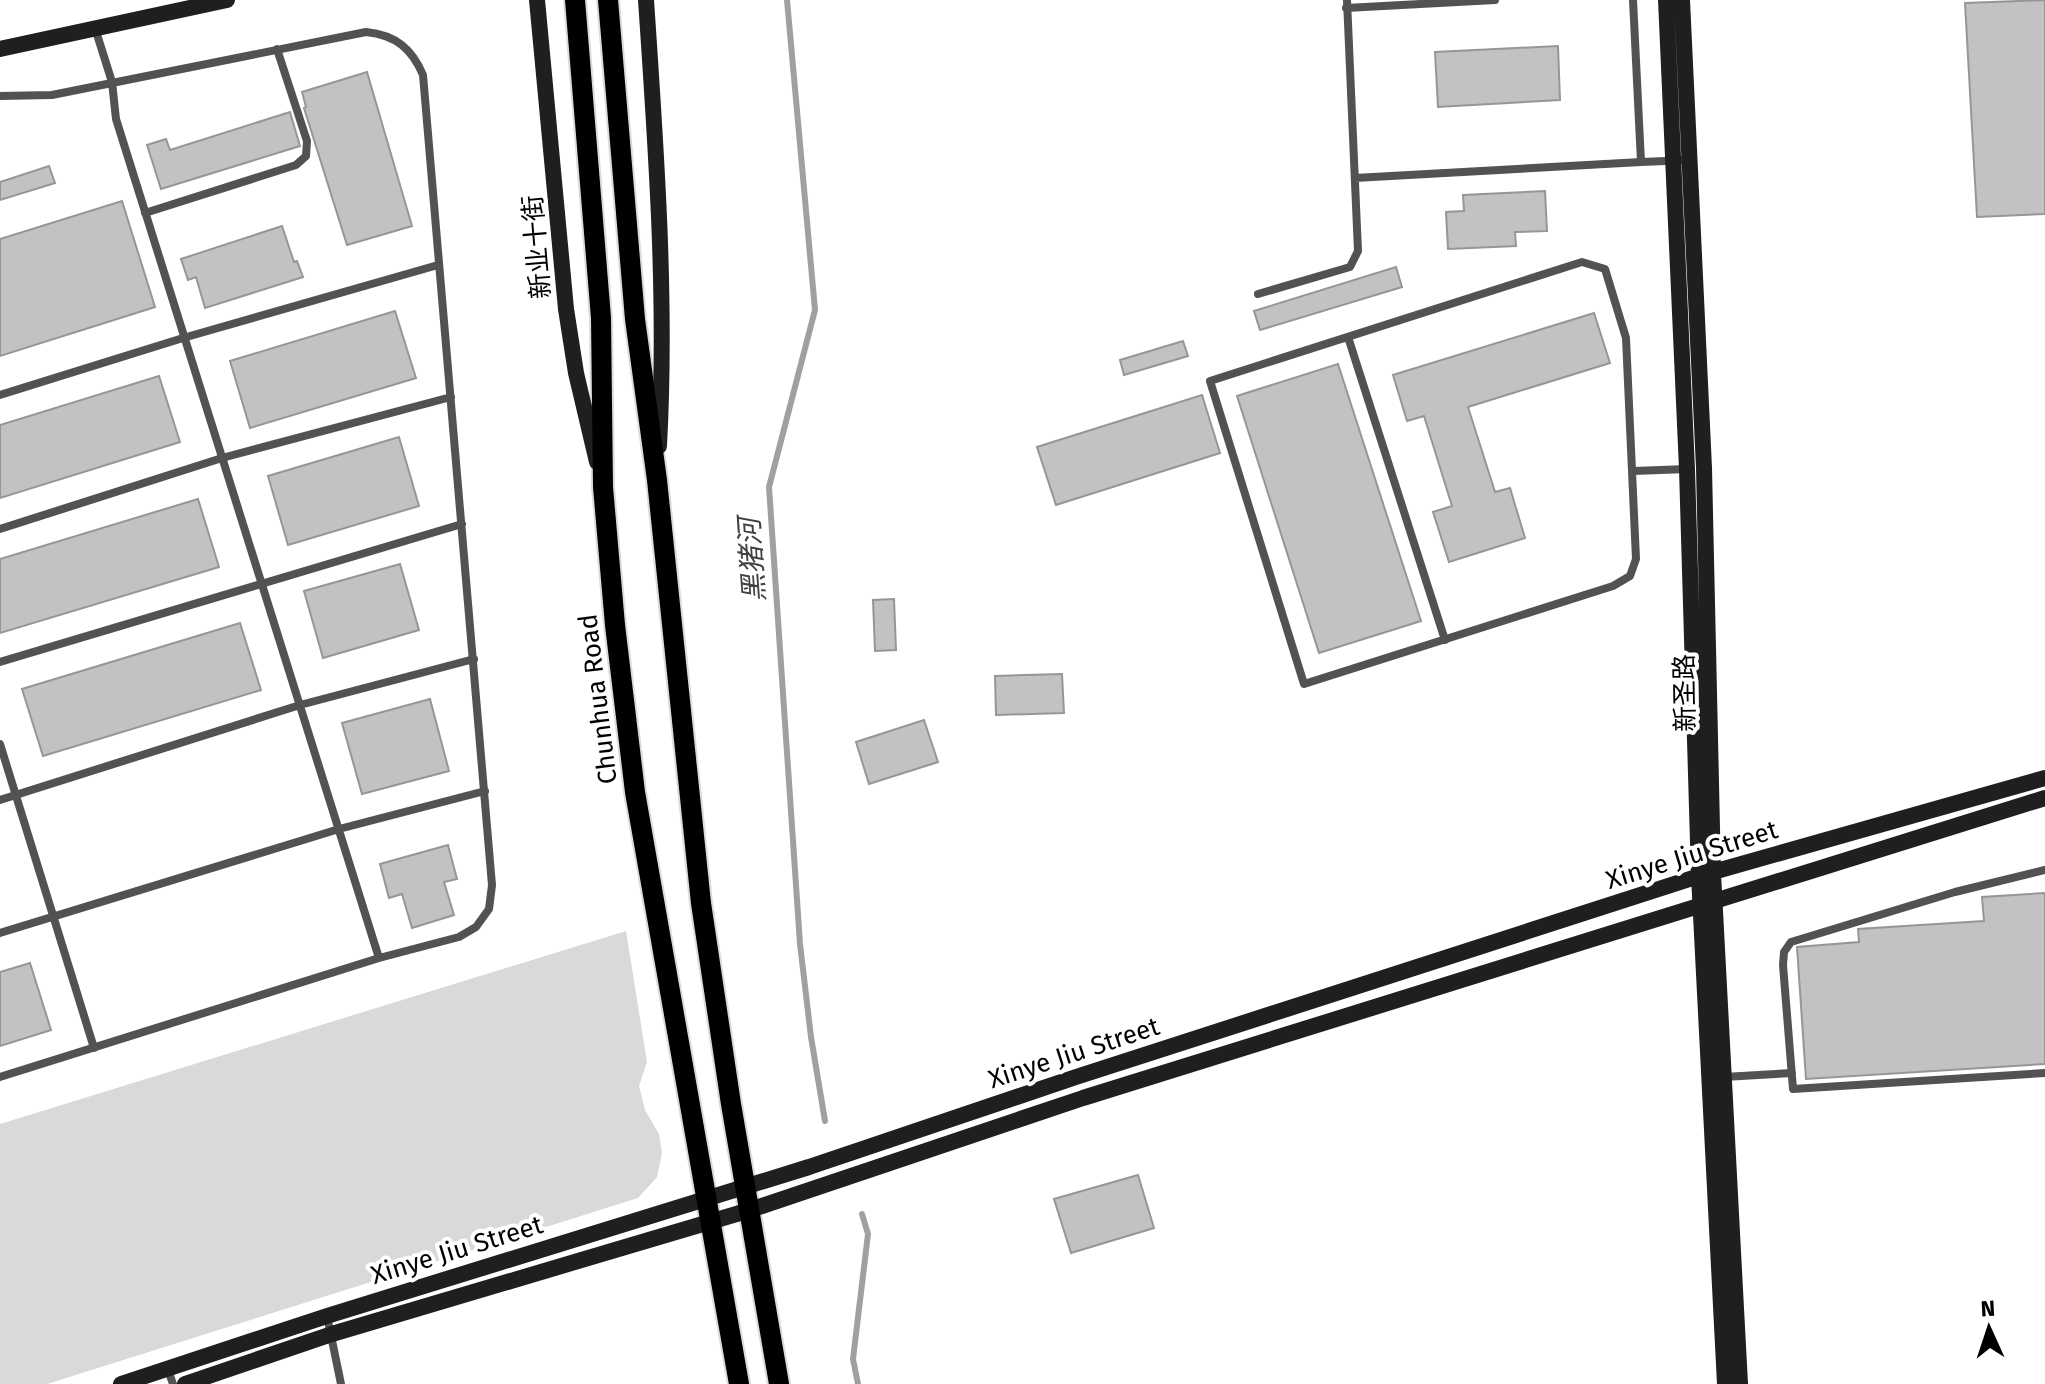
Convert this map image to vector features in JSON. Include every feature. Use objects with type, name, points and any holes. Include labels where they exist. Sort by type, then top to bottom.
[{"type":"main road","name":"Chunhua Road","points":[[575,0],[601,318],[603,487],[615,625],[635,792],[739,1384]]},
{"type":"main road","points":[[608,0],[635,319],[657,480],[701,903],[779,1384]]},
{"type":"street","points":[[0,49],[227,0]]},
{"type":"street","name":"新业十街","points":[[537,0],[566,309],[576,373],[603,487]]},
{"type":"street","points":[[646,0],[663,343],[657,480]]},
{"type":"street","name":"新圣路","points":[[1666,0],[1682,161]]},
{"type":"street","name":"新圣路","points":[[1682,0],[1682,161],[1696,468],[1706,875],[1740,1384]]},
{"type":"street","name":"Xinye Jiu Street","points":[[121,1384],[171,1377],[327,1316],[745,1186],[1706,875],[2045,778]]},
{"type":"street","name":"Xinye Jiu Street","points":[[185,1384],[332,1334],[750,1210],[1083,1098],[2045,798]]},
{"type":"street","name":"新圣路","points":[[1718,1078],[1725,1384]]},
{"type":"lane","points":[[1258,294],[1350,267],[1358,251],[1346,4],[1495,0]]},
{"type":"lane","points":[[1633,0],[1641,162]]},
{"type":"lane","points":[[95,28],[112,82],[116,119],[379,958]]},
{"type":"lane","points":[[0,96],[52,95],[366,32],[382,34],[401,43],[416,57],[423,75],[492,885],[489,909],[476,927],[459,937],[379,958],[0,1077]]},
{"type":"lane","points":[[145,213],[296,165],[306,156],[307,141],[277,49]]},
{"type":"lane","points":[[1355,178],[1682,161]]},
{"type":"lane","points":[[1582,262],[1605,269],[1626,338],[1636,559],[1630,576],[1613,586],[1304,684],[1210,381],[1348,337],[1582,262]]},
{"type":"lane","points":[[0,395],[183,338],[438,265]]},
{"type":"lane","points":[[1348,337],[1445,640]]},
{"type":"lane","points":[[0,529],[222,458],[451,397]]},
{"type":"lane","points":[[1633,471],[1696,468]]},
{"type":"lane","points":[[0,662],[262,581],[462,524]]},
{"type":"lane","points":[[0,800],[300,705],[474,659]]},
{"type":"lane","points":[[0,744],[94,1048]]},
{"type":"lane","points":[[0,933],[339,829],[485,791]]},
{"type":"lane","points":[[2045,870],[1955,892],[1791,942],[1784,952],[1783,965],[1793,1089],[2045,1073]]},
{"type":"lane","points":[[1718,1078],[1792,1073]]},
{"type":"lane","points":[[327,1316],[341,1384]]},
{"type":"shaded area","points":[[626,931],[647,1062],[639,1086],[645,1110],[659,1134],[662,1153],[657,1177],[638,1198],[47,1384],[0,1384],[0,1124]]},
{"type":"building","points":[[2045,0],[2045,214],[1977,217],[1965,3]]},
{"type":"building","points":[[1558,46],[1560,100],[1438,107],[1435,52]]},
{"type":"building","points":[[367,72],[412,226],[347,245],[304,108],[302,92]]},
{"type":"building","points":[[290,112],[300,146],[161,189],[147,145],[166,139],[170,150]]},
{"type":"building","points":[[49,166],[55,183],[0,200],[0,182]]},
{"type":"building","points":[[1545,191],[1547,231],[1515,232],[1516,246],[1448,249],[1446,212],[1464,211],[1463,195]]},
{"type":"building","points":[[122,201],[155,307],[0,356],[0,239]]},
{"type":"building","points":[[282,226],[294,262],[297,261],[303,277],[205,308],[196,277],[188,280],[181,259]]},
{"type":"building","points":[[1396,267],[1402,287],[1260,330],[1254,311]]},
{"type":"building","points":[[395,311],[416,378],[250,428],[230,361]]},
{"type":"building","points":[[1594,313],[1610,363],[1468,407],[1495,492],[1510,488],[1525,538],[1449,562],[1433,512],[1452,506],[1424,416],[1407,421],[1393,375]]},
{"type":"building","points":[[1183,341],[1188,356],[1124,375],[1120,360]]},
{"type":"building","points":[[1338,364],[1421,621],[1319,653],[1237,396]]},
{"type":"building","points":[[159,376],[180,442],[0,498],[0,425]]},
{"type":"building","points":[[1202,395],[1220,453],[1056,505],[1037,447]]},
{"type":"building","points":[[399,437],[419,506],[288,545],[268,476]]},
{"type":"building","points":[[198,499],[219,567],[0,633],[0,559]]},
{"type":"building","points":[[400,564],[419,630],[323,658],[304,591]]},
{"type":"building","points":[[894,599],[896,650],[875,651],[873,600]]},
{"type":"building","points":[[240,623],[261,690],[43,756],[22,689]]},
{"type":"building","points":[[1062,674],[1064,713],[996,715],[995,676]]},
{"type":"building","points":[[430,699],[449,771],[362,794],[342,723]]},
{"type":"building","points":[[924,720],[938,762],[869,784],[856,742]]},
{"type":"building","points":[[448,845],[457,879],[444,882],[454,915],[412,928],[402,894],[389,898],[380,864]]},
{"type":"building","points":[[2045,893],[2045,1064],[1806,1079],[1797,947],[1859,942],[1858,929],[1984,921],[1982,897]]},
{"type":"building","points":[[30,963],[51,1030],[0,1046],[0,972]]},
{"type":"building","points":[[1138,1175],[1154,1228],[1071,1253],[1054,1199]]},
{"type":"waterway","name":"黑猪河","points":[[787,0],[815,310],[769,487],[800,944],[825,1121]]},
{"type":"waterway","points":[[858,1384],[853,1359],[868,1234],[862,1214]]}]
